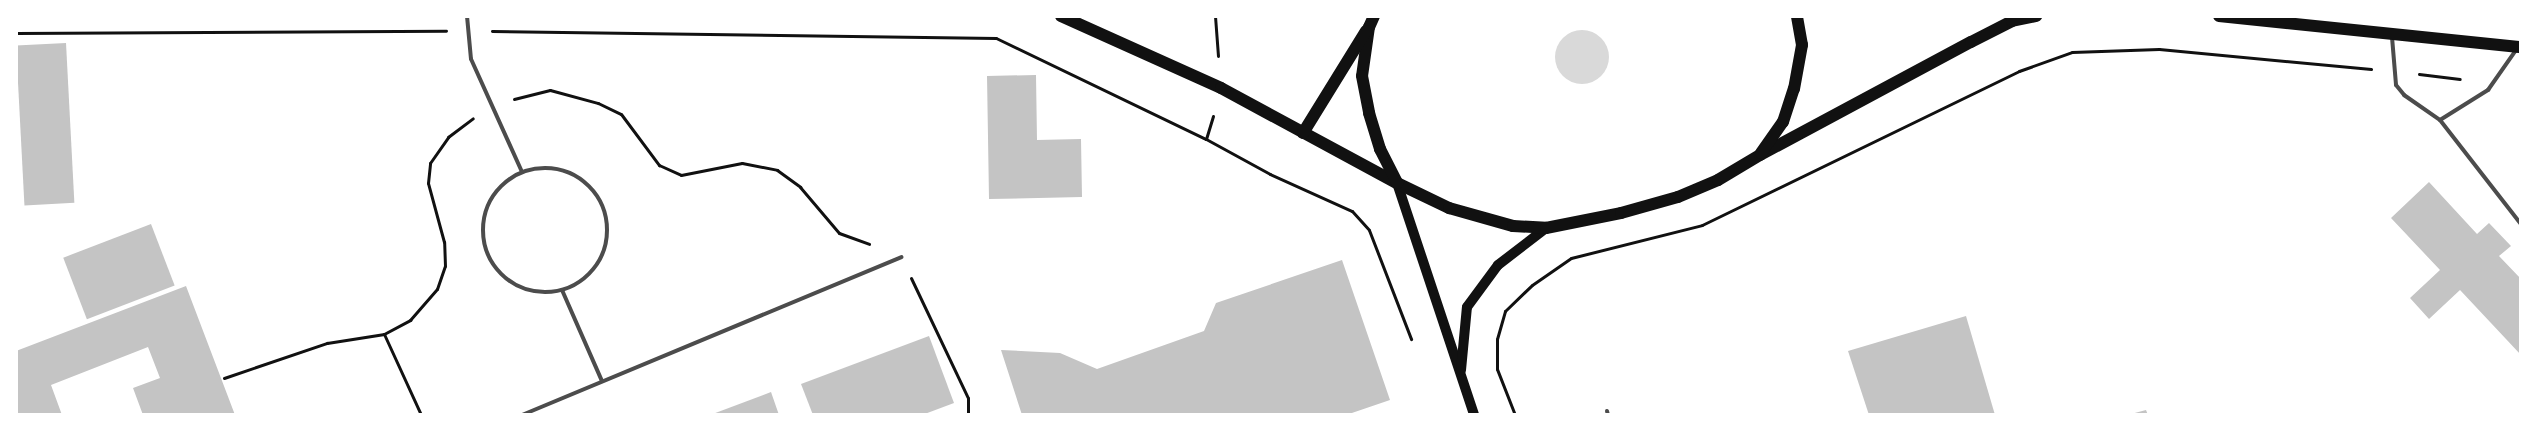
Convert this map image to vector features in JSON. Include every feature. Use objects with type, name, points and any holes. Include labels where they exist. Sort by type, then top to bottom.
[{"type":"main road","points":[[1062,16],[1221,88],[1397,183],[1449,208],[1513,226],[1546,228],[1621,213],[1678,197],[1718,180],[1760,155],[1971,42],[2012,22],[2036,16]]},
{"type":"main road","points":[[1760,155],[1783,122],[1794,89],[1802,45],[1797,16]]},
{"type":"main road","points":[[2219,16],[2391,32],[2520,47]]},
{"type":"main road","points":[[1303,133],[1372,22]]},
{"type":"main road","points":[[1372,22],[1362,76],[1380,149],[1397,183],[1474,415]]},
{"type":"main road","points":[[1461,376],[1467,307],[1498,265],[1546,228]]},
{"type":"lane","points":[[467,16],[471,59],[522,172]]},
{"type":"lane","points":[[2391,32],[2396,85],[2404,94],[2440,120],[2521,224]]},
{"type":"lane","points":[[2440,120],[2467,105],[2488,90],[2520,47]]},
{"type":"lane","points":[[542,167],[562,169],[581,178],[596,192],[605,210],[608,230],[605,250],[595,267],[580,282],[562,290],[541,292],[521,287],[503,276],[490,259],[483,240],[484,218],[491,198],[504,183],[522,172],[542,167]]},
{"type":"lane","points":[[522,415],[901,257]]},
{"type":"lane","points":[[562,290],[602,382]]},
{"type":"path","points":[[16,33],[467,30],[996,38],[1206,139],[1270,174],[1352,211],[1369,230],[1411,339]]},
{"type":"path","points":[[1515,415],[1497,369],[1497,339],[1505,311],[1532,285],[1571,258],[1702,225],[2019,71],[2072,52],[2159,49],[2395,71],[2492,83]]},
{"type":"path","points":[[224,378],[327,343],[384,334],[410,320],[437,289],[445,266],[444,242],[428,183],[430,163],[448,137],[491,104],[550,90],[598,104],[622,114],[659,165],[681,175],[742,163],[777,170],[800,187],[839,233],[901,257],[968,398],[968,415]]},
{"type":"path","points":[[384,334],[420,415]]},
{"type":"shaded area","points":[[1577,30],[1587,30],[1597,34],[1605,42],[1609,57],[1605,72],[1597,80],[1587,84],[1577,84],[1567,80],[1559,72],[1555,62],[1555,52],[1559,42],[1567,34]]},
{"type":"building","points":[[66,43],[74,203],[24,205],[16,46]]},
{"type":"building","points":[[1036,75],[1037,140],[1081,139],[1082,197],[989,199],[987,76]]},
{"type":"building","points":[[2429,182],[2477,234],[2489,223],[2511,246],[2499,256],[2521,279],[2521,355],[2460,290],[2429,319],[2410,298],[2440,270],[2391,218]]},
{"type":"building","points":[[151,224],[175,286],[87,319],[63,258]]},
{"type":"building","points":[[1342,260],[1390,400],[1346,415],[1022,415],[1001,350],[1060,353],[1097,369],[1204,331],[1216,303]]},
{"type":"building","points":[[186,286],[235,415],[143,415],[133,388],[160,378],[148,347],[51,385],[62,415],[16,415],[16,351]]},
{"type":"building","points":[[1966,316],[1995,415],[1869,415],[1848,351]]},
{"type":"building","points":[[929,336],[954,403],[922,415],[813,415],[801,384]]},
{"type":"building","points":[[771,392],[779,415],[710,415]]},
{"type":"building","points":[[2146,410],[2148,415],[2131,414]]}]
